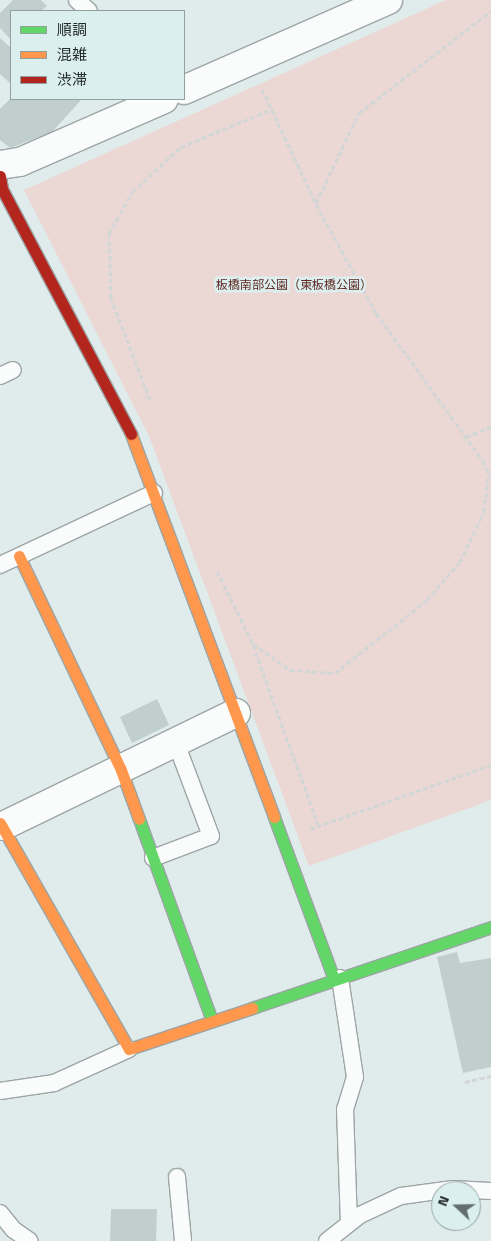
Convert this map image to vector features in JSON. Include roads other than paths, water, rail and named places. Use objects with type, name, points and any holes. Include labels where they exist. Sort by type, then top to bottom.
[{"type":"street","points":[[185,90],[388,0]]},
{"type":"street","points":[[0,165],[20,162],[162,100]]},
{"type":"street","points":[[0,176],[2,189],[134,440],[283,842],[337,979]]},
{"type":"street","points":[[6,558],[121,770],[212,1020]]},
{"type":"street","points":[[236,713],[121,770],[1,825],[129,1049],[337,979],[490,932]]},
{"type":"lane","points":[[77,0],[88,10]]},
{"type":"lane","points":[[6,558],[154,493]]},
{"type":"lane","points":[[153,858],[211,836],[176,743]]},
{"type":"lane","points":[[337,979],[355,1078],[345,1109],[349,1224]]},
{"type":"lane","points":[[0,1091],[54,1083],[129,1049]]},
{"type":"lane","points":[[177,1177],[183,1241]]},
{"type":"lane","points":[[327,1241],[349,1224],[401,1196],[452,1189],[491,1190]]},
{"type":"lane","points":[[0,1213],[14,1230],[30,1241]]},
{"type":"park label","name":"板橋南部公園（東板橋公園）","points":[[294,285]]}]
